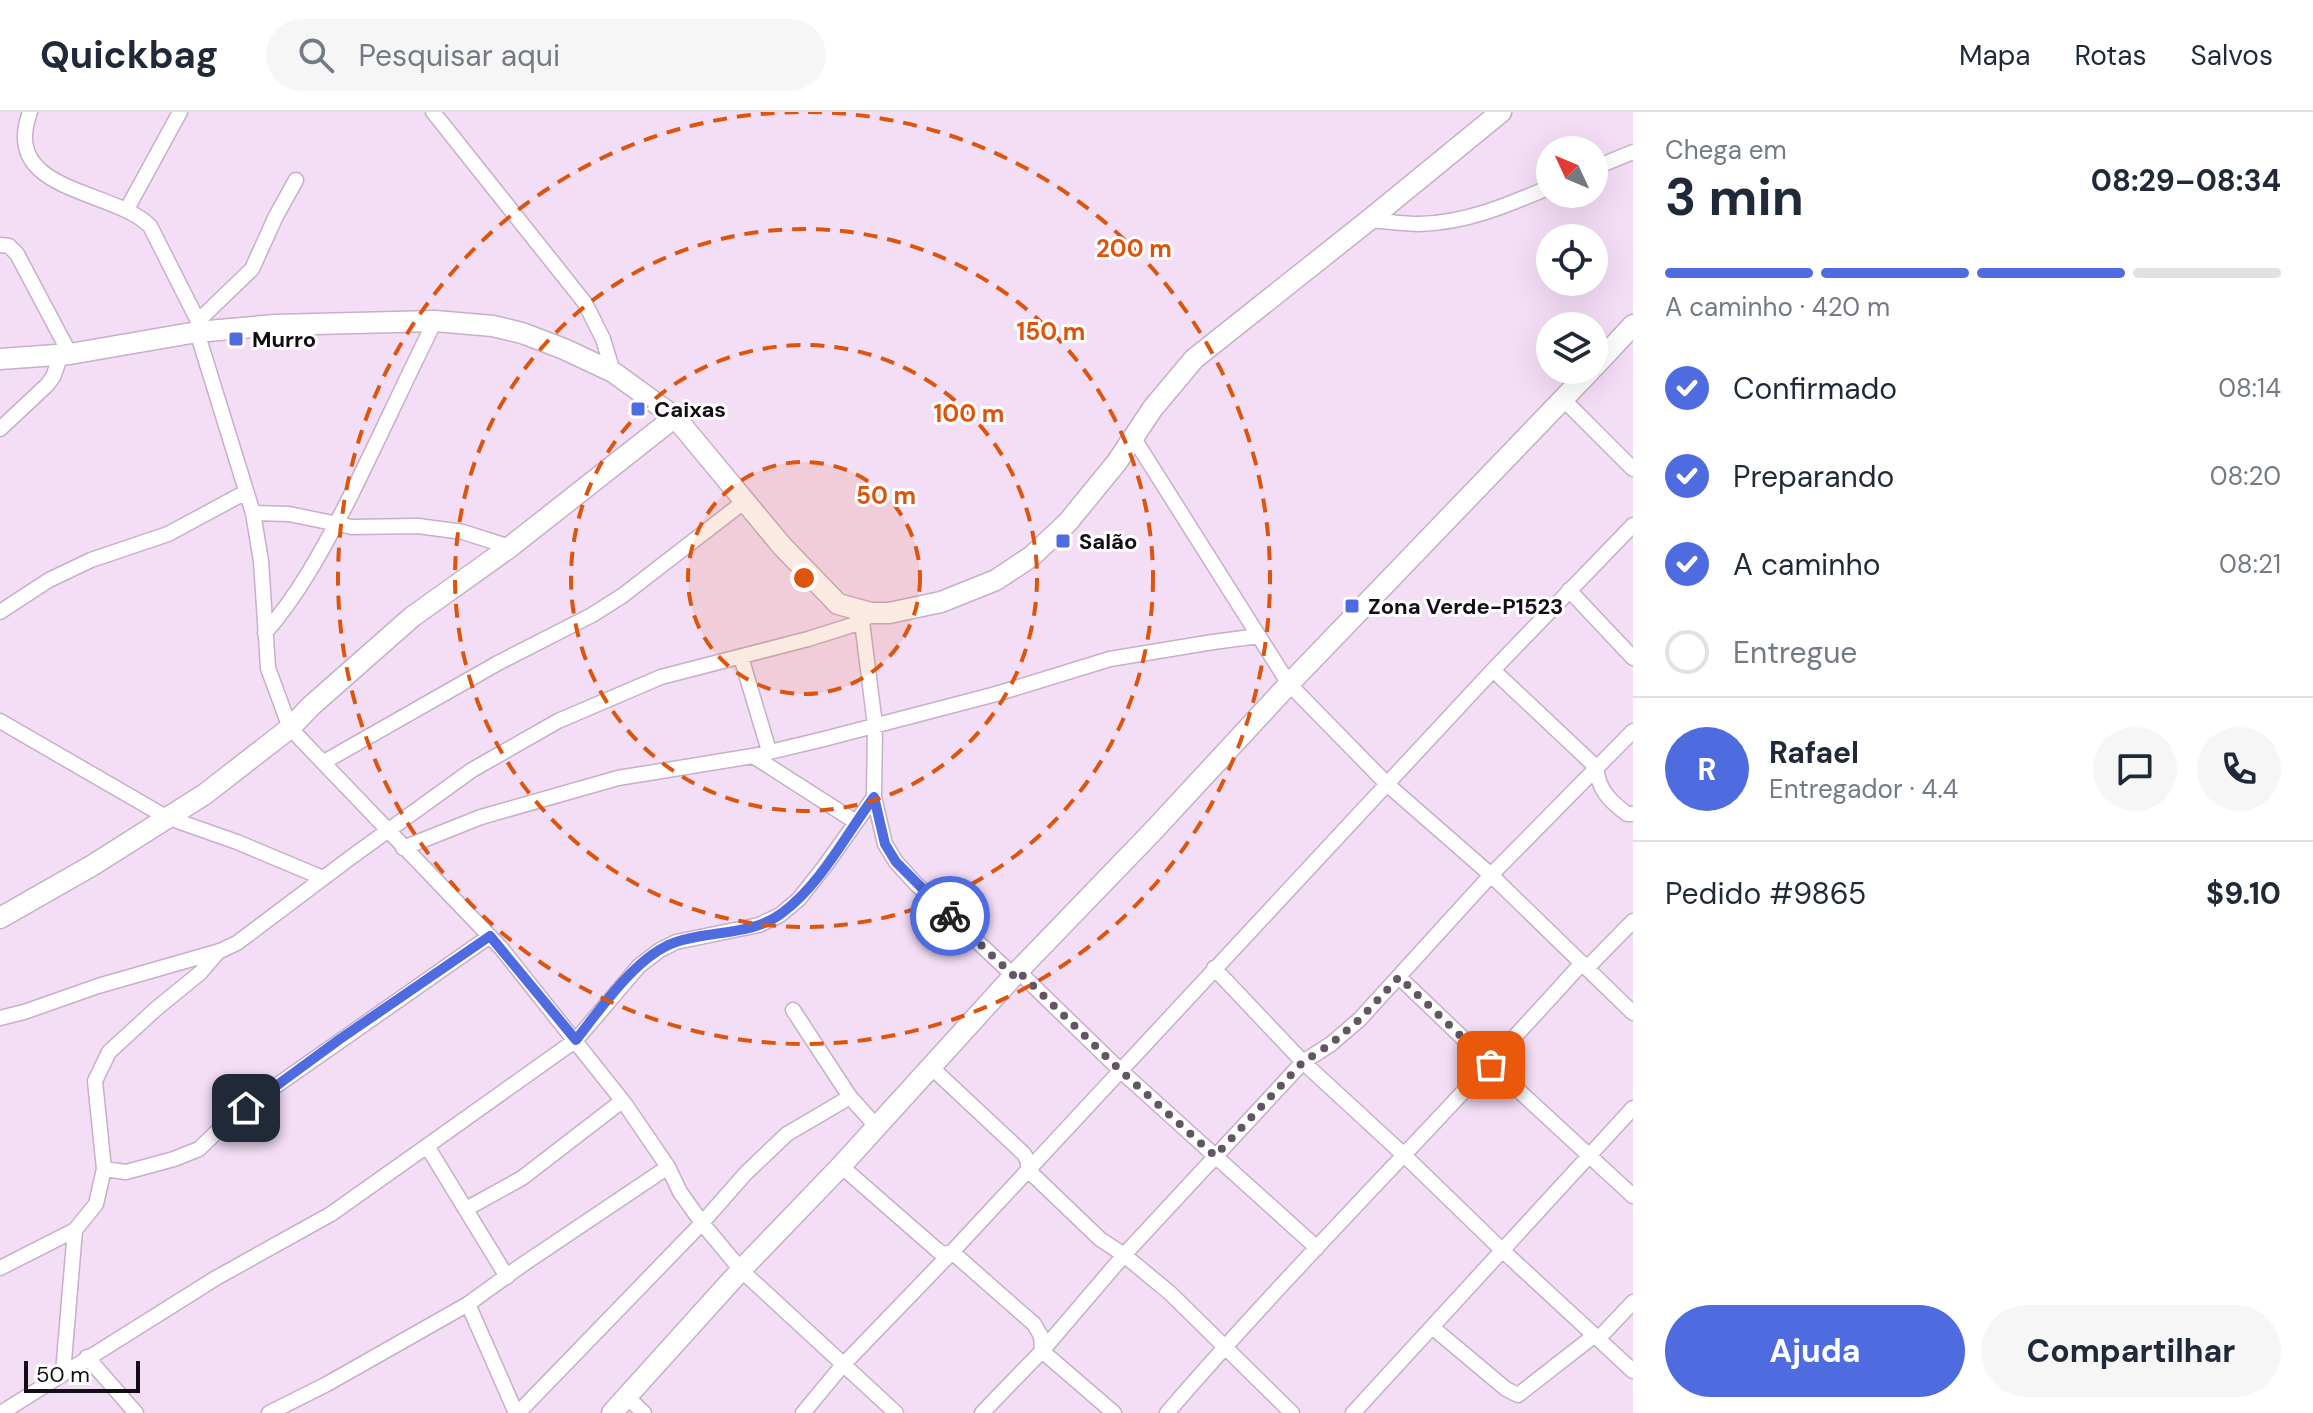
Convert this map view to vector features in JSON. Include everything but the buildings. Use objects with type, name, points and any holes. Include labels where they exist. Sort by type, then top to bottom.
[{"type":"street","points":[[30,112],[24,136],[25,152],[35,167],[50,180],[140,216],[150,226],[198,327],[253,513],[261,561],[268,668],[290,728],[490,936],[622,1101],[668,1167],[680,1192],[741,1270],[896,1413]]},
{"type":"street","points":[[127,209],[180,112]]},
{"type":"street","points":[[433,112],[585,303],[603,339],[613,372]]},
{"type":"street","points":[[0,1018],[220,951],[237,943],[472,770],[558,721],[661,677],[808,639],[866,617],[941,602],[996,580],[1032,556],[1068,522],[1117,462],[1153,408],[1194,359],[1501,112]]},
{"type":"street","points":[[1608,162],[1633,152]]},
{"type":"street","points":[[198,327],[252,269],[296,180]]},
{"type":"street","points":[[1369,220],[1419,224],[1452,221],[1490,212],[1536,193]]},
{"type":"street","points":[[0,245],[9,246],[17,254],[66,354]]},
{"type":"street","points":[[265,633],[298,592],[336,524],[435,321]]},
{"type":"street","points":[[0,359],[66,354],[198,327],[435,321],[493,326],[522,333],[613,372],[675,417],[782,546],[838,604],[866,617]]},
{"type":"street","points":[[1608,352],[1633,325]]},
{"type":"street","points":[[0,429],[47,385],[66,354]]},
{"type":"street","points":[[612,1413],[1016,974],[1289,684],[1578,384]]},
{"type":"street","points":[[1564,400],[1633,469]]},
{"type":"street","points":[[0,918],[93,865],[205,794],[290,728],[412,617],[510,547],[675,417]]},
{"type":"street","points":[[1133,437],[1289,684],[1388,785],[1491,875],[1633,1013]]},
{"type":"street","points":[[0,612],[49,580],[91,560],[168,534],[246,492]]},
{"type":"street","points":[[324,762],[498,663],[592,615],[622,596],[745,501]]},
{"type":"street","points":[[253,513],[289,514],[366,528],[418,526],[463,532],[510,547]]},
{"type":"street","points":[[803,1413],[842,1366],[952,1252],[1214,968],[1633,525]]},
{"type":"street","points":[[1569,590],[1633,658]]},
{"type":"street","points":[[866,617],[875,725],[874,797],[885,844],[896,862],[1317,1248]]},
{"type":"street","points":[[403,848],[481,817],[618,778],[753,756],[824,739],[996,694],[1110,659],[1259,636]]},
{"type":"street","points":[[741,657],[769,751]]},
{"type":"street","points":[[1493,670],[1596,767],[1604,794],[1627,814],[1633,814]]},
{"type":"street","points":[[0,721],[166,817],[237,842],[323,878]]},
{"type":"street","points":[[982,1413],[1042,1351],[1124,1255],[1303,1062],[1331,1044],[1360,1019],[1491,875],[1633,731]]},
{"type":"street","points":[[753,756],[856,822]]},
{"type":"street","points":[[1,1413],[216,1278],[331,1214],[576,1040],[639,966],[660,950],[676,942],[759,925],[780,915],[799,899],[874,797]]},
{"type":"street","points":[[1167,1413],[1317,1248],[1585,966],[1633,921]]},
{"type":"street","points":[[104,1169],[126,1172],[199,1149],[229,1120],[288,1076],[490,936]]},
{"type":"street","points":[[0,1268],[75,1230],[96,1204],[104,1169],[95,1081],[109,1052],[200,973],[220,951]]},
{"type":"street","points":[[1214,968],[1303,1062],[1633,1371]]},
{"type":"street","points":[[1399,977],[1633,1196]]},
{"type":"street","points":[[793,1010],[850,1097],[876,1126]]},
{"type":"street","points":[[930,1066],[1024,1154],[1028,1170],[1110,1248],[1124,1255],[1170,1293],[1292,1413]]},
{"type":"street","points":[[468,1304],[517,1413],[787,1134],[850,1097]]},
{"type":"street","points":[[466,1209],[522,1178],[622,1101]]},
{"type":"street","points":[[1353,1413],[1633,1108]]},
{"type":"street","points":[[427,1146],[507,1277]]},
{"type":"street","points":[[841,1166],[942,1254],[952,1252]]},
{"type":"street","points":[[269,1413],[327,1384],[468,1304],[668,1167]]},
{"type":"street","points":[[63,1373],[75,1230]]},
{"type":"street","points":[[952,1252],[1034,1324],[1041,1336],[1042,1351],[1114,1413]]},
{"type":"street","points":[[1432,1327],[1506,1389],[1518,1395],[1597,1336],[1633,1302]]},
{"type":"street","points":[[87,1357],[136,1413]]},
{"type":"street","points":[[627,1397],[644,1413]]},
{"type":"way so far","points":[[950,916],[1014,976],[1018,971],[1215,1156],[1303,1062],[1331,1044],[1360,1019],[1399,977],[1491,1065]]},
{"type":"place","name":"Murro","points":[[236,339]]},
{"type":"place","name":"Caixas","points":[[638,409]]},
{"type":"place","name":"Salão","points":[[1063,541]]},
{"type":"place","name":"Zona Verde-P1523","points":[[1352,606]]},
{"type":"route","points":[[246,1108],[490,936],[576,1040],[639,966],[660,950],[676,942],[759,925],[780,915],[799,899],[874,797],[885,844],[896,862],[950,916]]}]
